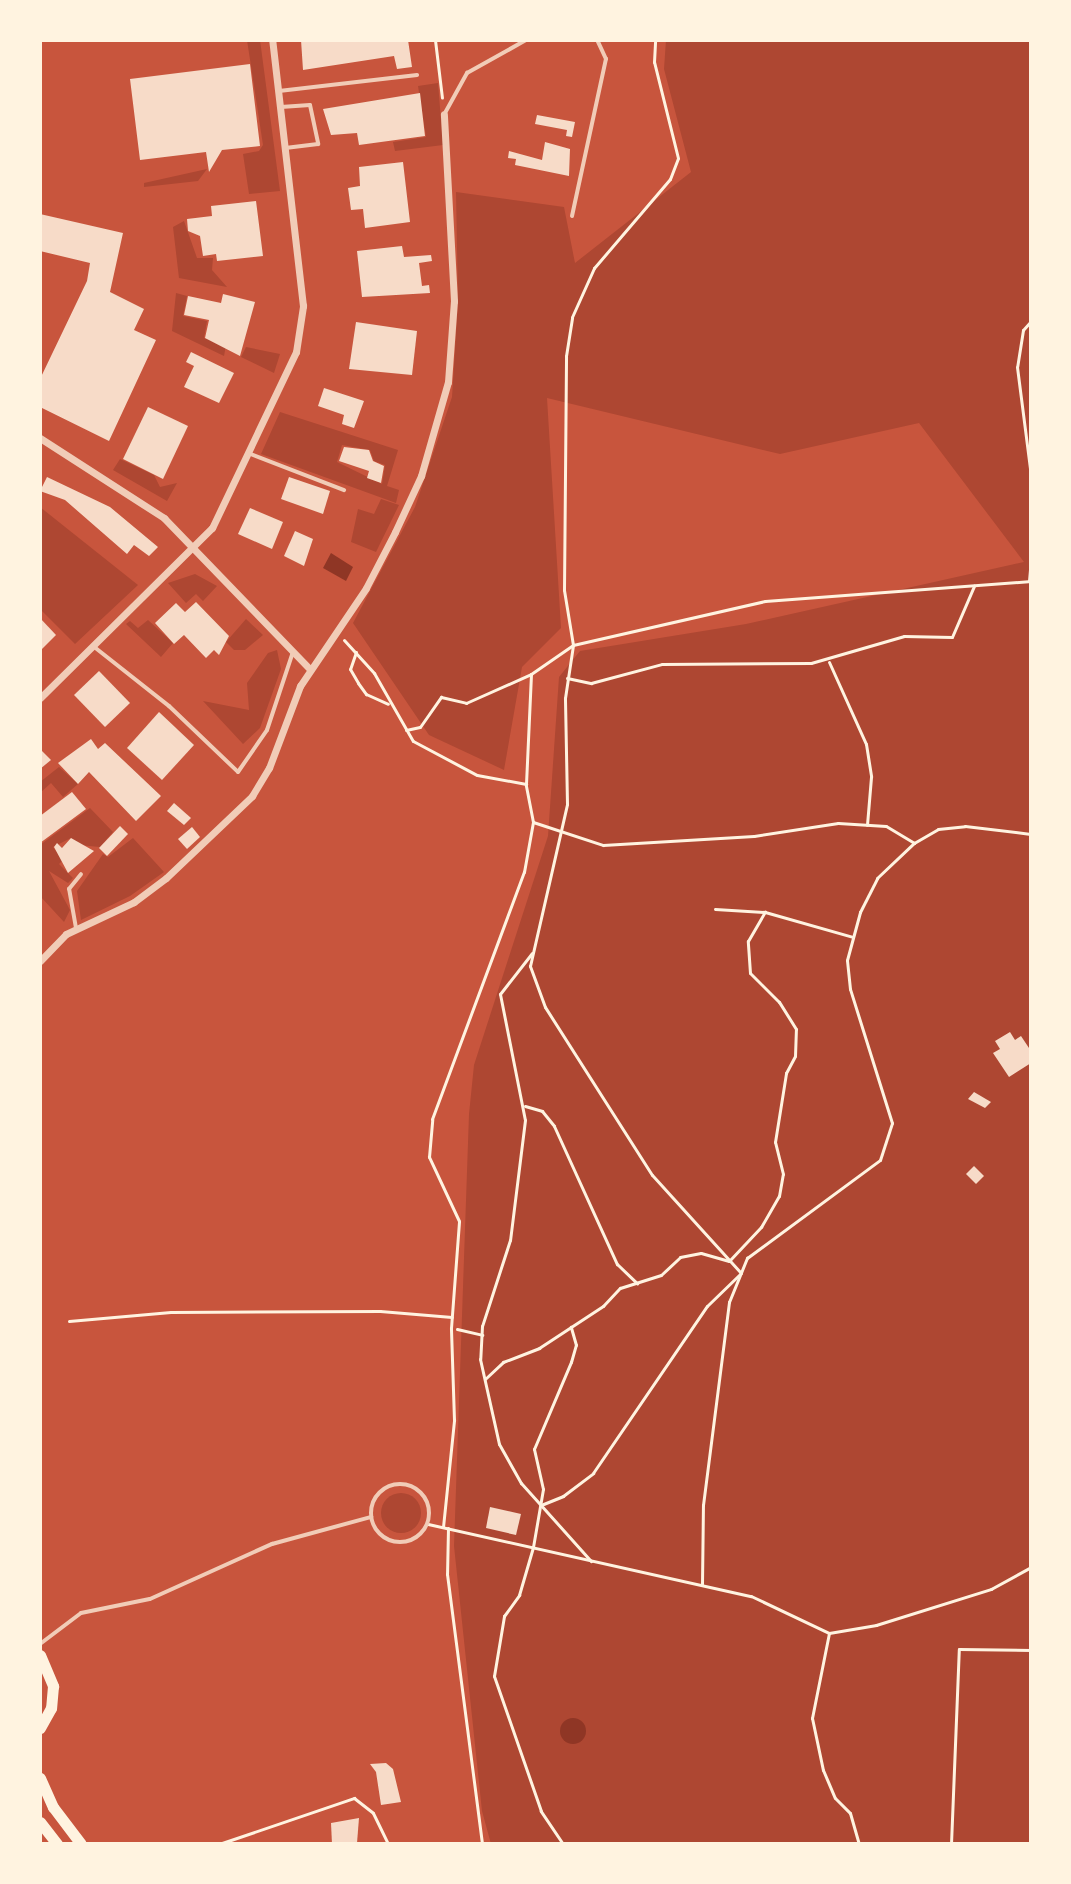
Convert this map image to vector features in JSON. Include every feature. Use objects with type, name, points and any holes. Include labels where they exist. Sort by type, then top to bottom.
[{"type":"main road","points":[[40,1655],[53,1686],[40,1729]]},
{"type":"main road","points":[[40,1778],[81,1844]]},
{"type":"main road","points":[[40,1822],[57,1844]]},
{"type":"street","points":[[40,698],[212,528],[296,352],[303,306],[272,40]]},
{"type":"street","points":[[40,961],[76,928],[134,902],[166,878],[252,796],[310,669],[366,588],[421,476],[448,382],[454,301],[444,114]]},
{"type":"street","points":[[40,438],[143,503],[195,546],[310,669]]},
{"type":"lane","points":[[444,114],[467,73],[526,40]]},
{"type":"lane","points":[[572,216],[606,59],[597,40]]},
{"type":"lane","points":[[279,91],[417,75]]},
{"type":"lane","points":[[281,107],[310,105],[318,144],[285,148]]},
{"type":"lane","points":[[248,453],[344,490]]},
{"type":"lane","points":[[93,646],[169,706],[238,772],[267,730],[293,652]]},
{"type":"lane","points":[[40,683],[48,690]]},
{"type":"lane","points":[[76,928],[69,889],[81,874]]},
{"type":"lane","points":[[409,1485],[425,1496],[428,1524],[415,1539],[397,1542],[379,1534],[371,1517],[381,1490],[409,1485]]},
{"type":"lane","points":[[40,1644],[81,1613],[150,1599],[272,1544],[371,1517]]},
{"type":"path","points":[[435,40],[444,114]]},
{"type":"path","points":[[656,42],[654,62],[678,158],[670,179],[594,268],[572,317],[566,356],[564,590],[573,645],[567,678],[562,830],[530,966],[545,1007],[652,1175],[741,1273]]},
{"type":"path","points":[[1031,321],[1023,330],[1017,367],[1031,476]]},
{"type":"path","points":[[405,730],[420,727],[441,697],[466,703],[531,674],[573,645],[765,601],[1030,581],[1031,557]]},
{"type":"path","points":[[567,678],[591,683],[662,664],[811,663],[904,636],[952,637],[975,585]]},
{"type":"path","points":[[337,633],[356,652],[405,730],[437,757],[498,782],[526,784]]},
{"type":"path","points":[[356,652],[350,669],[358,683],[366,694],[391,705]]},
{"type":"path","points":[[829,662],[866,744],[871,777],[867,825]]},
{"type":"path","points":[[482,1844],[447,1574],[446,1528],[454,1420],[452,1317],[459,1221],[429,1157],[432,1119],[495,961],[524,872],[533,822],[526,784],[531,674]]},
{"type":"path","points":[[533,822],[603,845],[867,825],[886,826],[914,843]]},
{"type":"path","points":[[702,1584],[703,1505],[729,1302],[747,1258],[880,1160],[892,1123],[850,989],[847,960],[877,878],[914,843],[938,829],[965,826],[1031,834]]},
{"type":"path","points":[[715,909],[765,912],[853,937]]},
{"type":"path","points":[[729,1261],[761,1227],[783,1174],[775,1142],[786,1073],[795,1056],[796,1029],[779,1002],[750,973],[748,941],[765,912]]},
{"type":"path","points":[[532,953],[500,994],[523,1105],[510,1240],[482,1335],[485,1379],[499,1444],[521,1483],[591,1561]]},
{"type":"path","points":[[523,1105],[542,1111],[554,1126],[617,1264],[637,1283]]},
{"type":"path","points":[[485,1379],[503,1362],[530,1353],[571,1327],[620,1288],[661,1275],[680,1257],[701,1253],[729,1261]]},
{"type":"path","points":[[541,1505],[563,1496],[593,1473],[707,1306],[741,1273]]},
{"type":"path","points":[[69,1321],[171,1312],[380,1311],[452,1317]]},
{"type":"path","points":[[563,1844],[541,1811],[494,1676],[504,1616],[519,1595],[533,1547],[541,1505],[534,1449],[571,1362],[576,1345],[571,1327]]},
{"type":"path","points":[[457,1329],[482,1335]]},
{"type":"path","points":[[428,1524],[751,1596],[829,1633],[876,1625],[991,1589],[1031,1567]]},
{"type":"path","points":[[829,1633],[812,1718],[823,1770],[835,1798],[850,1813],[859,1844]]},
{"type":"path","points":[[951,1844],[959,1649],[1031,1650]]},
{"type":"path","points":[[219,1844],[354,1798],[373,1813],[388,1844]]},
{"type":"shaded area","points":[[247,40],[260,40],[280,191],[249,194],[243,154],[259,151],[263,145]]},
{"type":"shaded area","points":[[666,40],[1031,40],[1031,1844],[491,1844],[482,1811],[454,1546],[469,1114],[474,1065],[548,836],[559,677],[580,651],[746,624],[1024,562],[919,423],[780,454],[547,398],[561,628],[522,667],[504,770],[429,735],[353,623],[415,507],[452,397],[458,301],[456,192],[564,207],[575,263],[691,172],[664,69]]},
{"type":"shaded area","points":[[438,83],[443,145],[395,151],[393,142],[426,137],[418,86]]},
{"type":"shaded area","points":[[207,169],[198,181],[144,187],[144,183]]},
{"type":"shaded area","points":[[184,221],[197,258],[213,258],[212,270],[227,287],[179,278],[173,227]]},
{"type":"shaded area","points":[[176,293],[187,296],[183,316],[207,321],[204,338],[226,345],[224,356],[172,331]]},
{"type":"shaded area","points":[[246,347],[280,354],[274,373],[241,357]]},
{"type":"shaded area","points":[[280,412],[398,450],[387,486],[399,490],[396,503],[261,454]],"holes":[[[342,445],[370,450],[374,461],[385,465],[382,484],[337,462]]]},
{"type":"shaded area","points":[[120,459],[154,475],[160,487],[177,483],[167,501],[113,470]]},
{"type":"shaded area","points":[[381,499],[399,505],[376,552],[351,542],[358,509],[374,514]]},
{"type":"shaded area","points":[[40,507],[138,585],[75,644],[40,609]]},
{"type":"shaded area","points":[[331,553],[353,567],[346,581],[323,568]]},
{"type":"shaded area","points":[[195,574],[217,586],[203,601],[196,594],[186,603],[168,583]]},
{"type":"shaded area","points":[[246,619],[263,635],[245,650],[234,650],[226,642]]},
{"type":"shaded area","points":[[148,620],[173,643],[161,657],[126,624],[130,621],[138,628]]},
{"type":"shaded area","points":[[277,650],[281,669],[260,728],[243,744],[203,701],[249,710],[247,683],[268,653]]},
{"type":"shaded area","points":[[59,767],[78,784],[63,797],[51,783],[40,793],[40,782]]},
{"type":"shaded area","points":[[90,808],[113,832],[100,847],[79,845],[71,838],[53,847],[63,860],[59,864],[73,878],[68,883],[49,871],[70,910],[64,922],[40,896],[40,845]]},
{"type":"shaded area","points":[[133,838],[164,872],[130,896],[81,920],[77,891],[103,854],[108,857]]},
{"type":"shaded area","points":[[401,1493],[415,1499],[421,1513],[415,1527],[401,1533],[387,1527],[381,1513],[387,1499]]},
{"type":"shaded area","points":[[573,1718],[582,1722],[586,1731],[582,1740],[573,1744],[564,1740],[560,1731],[564,1722]]},
{"type":"building","points":[[301,40],[408,40],[412,67],[397,69],[394,56],[303,70]]},
{"type":"building","points":[[250,64],[260,146],[222,150],[209,172],[206,152],[140,160],[130,79]]},
{"type":"building","points":[[420,93],[425,136],[359,145],[357,133],[331,135],[323,109]]},
{"type":"building","points":[[537,115],[575,122],[572,137],[566,136],[567,130],[535,124]]},
{"type":"building","points":[[545,142],[570,149],[569,176],[515,165],[516,159],[508,158],[509,151],[542,160]]},
{"type":"building","points":[[403,162],[410,222],[365,228],[363,209],[351,210],[348,188],[360,186],[359,167]]},
{"type":"building","points":[[256,201],[263,256],[217,261],[216,254],[203,256],[200,236],[188,231],[187,219],[212,216],[211,206]]},
{"type":"building","points":[[40,214],[123,233],[110,292],[144,309],[134,330],[156,340],[109,441],[40,407],[40,379],[87,281],[90,263],[40,251]]},
{"type":"building","points":[[402,246],[404,257],[431,255],[432,261],[419,263],[422,286],[429,285],[430,293],[362,297],[357,251]]},
{"type":"building","points":[[223,294],[255,302],[240,356],[205,338],[209,320],[184,315],[188,296],[221,303]]},
{"type":"building","points":[[356,322],[417,331],[412,375],[349,369]]},
{"type":"building","points":[[191,352],[234,373],[219,403],[184,387],[194,366],[186,362]]},
{"type":"building","points":[[324,388],[364,401],[354,428],[342,424],[344,415],[318,406]]},
{"type":"building","points":[[148,407],[188,426],[163,479],[123,459]]},
{"type":"building","points":[[344,447],[369,450],[373,461],[384,466],[381,483],[367,478],[369,471],[339,461]]},
{"type":"building","points":[[47,477],[110,507],[158,547],[149,556],[134,545],[127,554],[65,500],[40,491]]},
{"type":"building","points":[[289,477],[330,491],[323,514],[281,499]]},
{"type":"building","points":[[250,508],[283,522],[272,549],[238,534]]},
{"type":"building","points":[[295,531],[313,539],[304,566],[284,556]]},
{"type":"building","points":[[196,602],[229,636],[219,655],[214,650],[206,658],[184,635],[174,644],[155,623],[176,603],[185,612]]},
{"type":"building","points":[[40,618],[56,635],[40,651]]},
{"type":"building","points":[[99,671],[130,703],[105,727],[74,695]]},
{"type":"building","points":[[159,712],[194,745],[162,780],[127,748]]},
{"type":"building","points":[[91,739],[98,749],[105,743],[161,796],[136,821],[89,772],[78,784],[58,763]]},
{"type":"building","points":[[40,749],[51,760],[40,769]]},
{"type":"building","points":[[72,792],[86,809],[40,843],[40,816]]},
{"type":"building","points":[[174,803],[191,818],[184,825],[167,811]]},
{"type":"building","points":[[120,826],[128,834],[107,856],[99,848]]},
{"type":"building","points":[[192,827],[200,837],[187,849],[178,839]]},
{"type":"building","points":[[71,838],[94,851],[68,873],[54,847],[57,843],[62,848]]},
{"type":"building","points":[[1010,1032],[1015,1040],[1021,1036],[1031,1051],[1031,1063],[1009,1077],[993,1053],[1000,1049],[995,1041]]},
{"type":"building","points":[[974,1092],[991,1102],[985,1108],[968,1099]]},
{"type":"building","points":[[974,1166],[984,1176],[976,1184],[966,1174]]},
{"type":"building","points":[[490,1507],[521,1514],[516,1535],[486,1528]]},
{"type":"building","points":[[386,1763],[393,1769],[401,1802],[381,1805],[376,1772],[370,1764]]},
{"type":"building","points":[[359,1818],[357,1843],[332,1844],[331,1823]]}]
